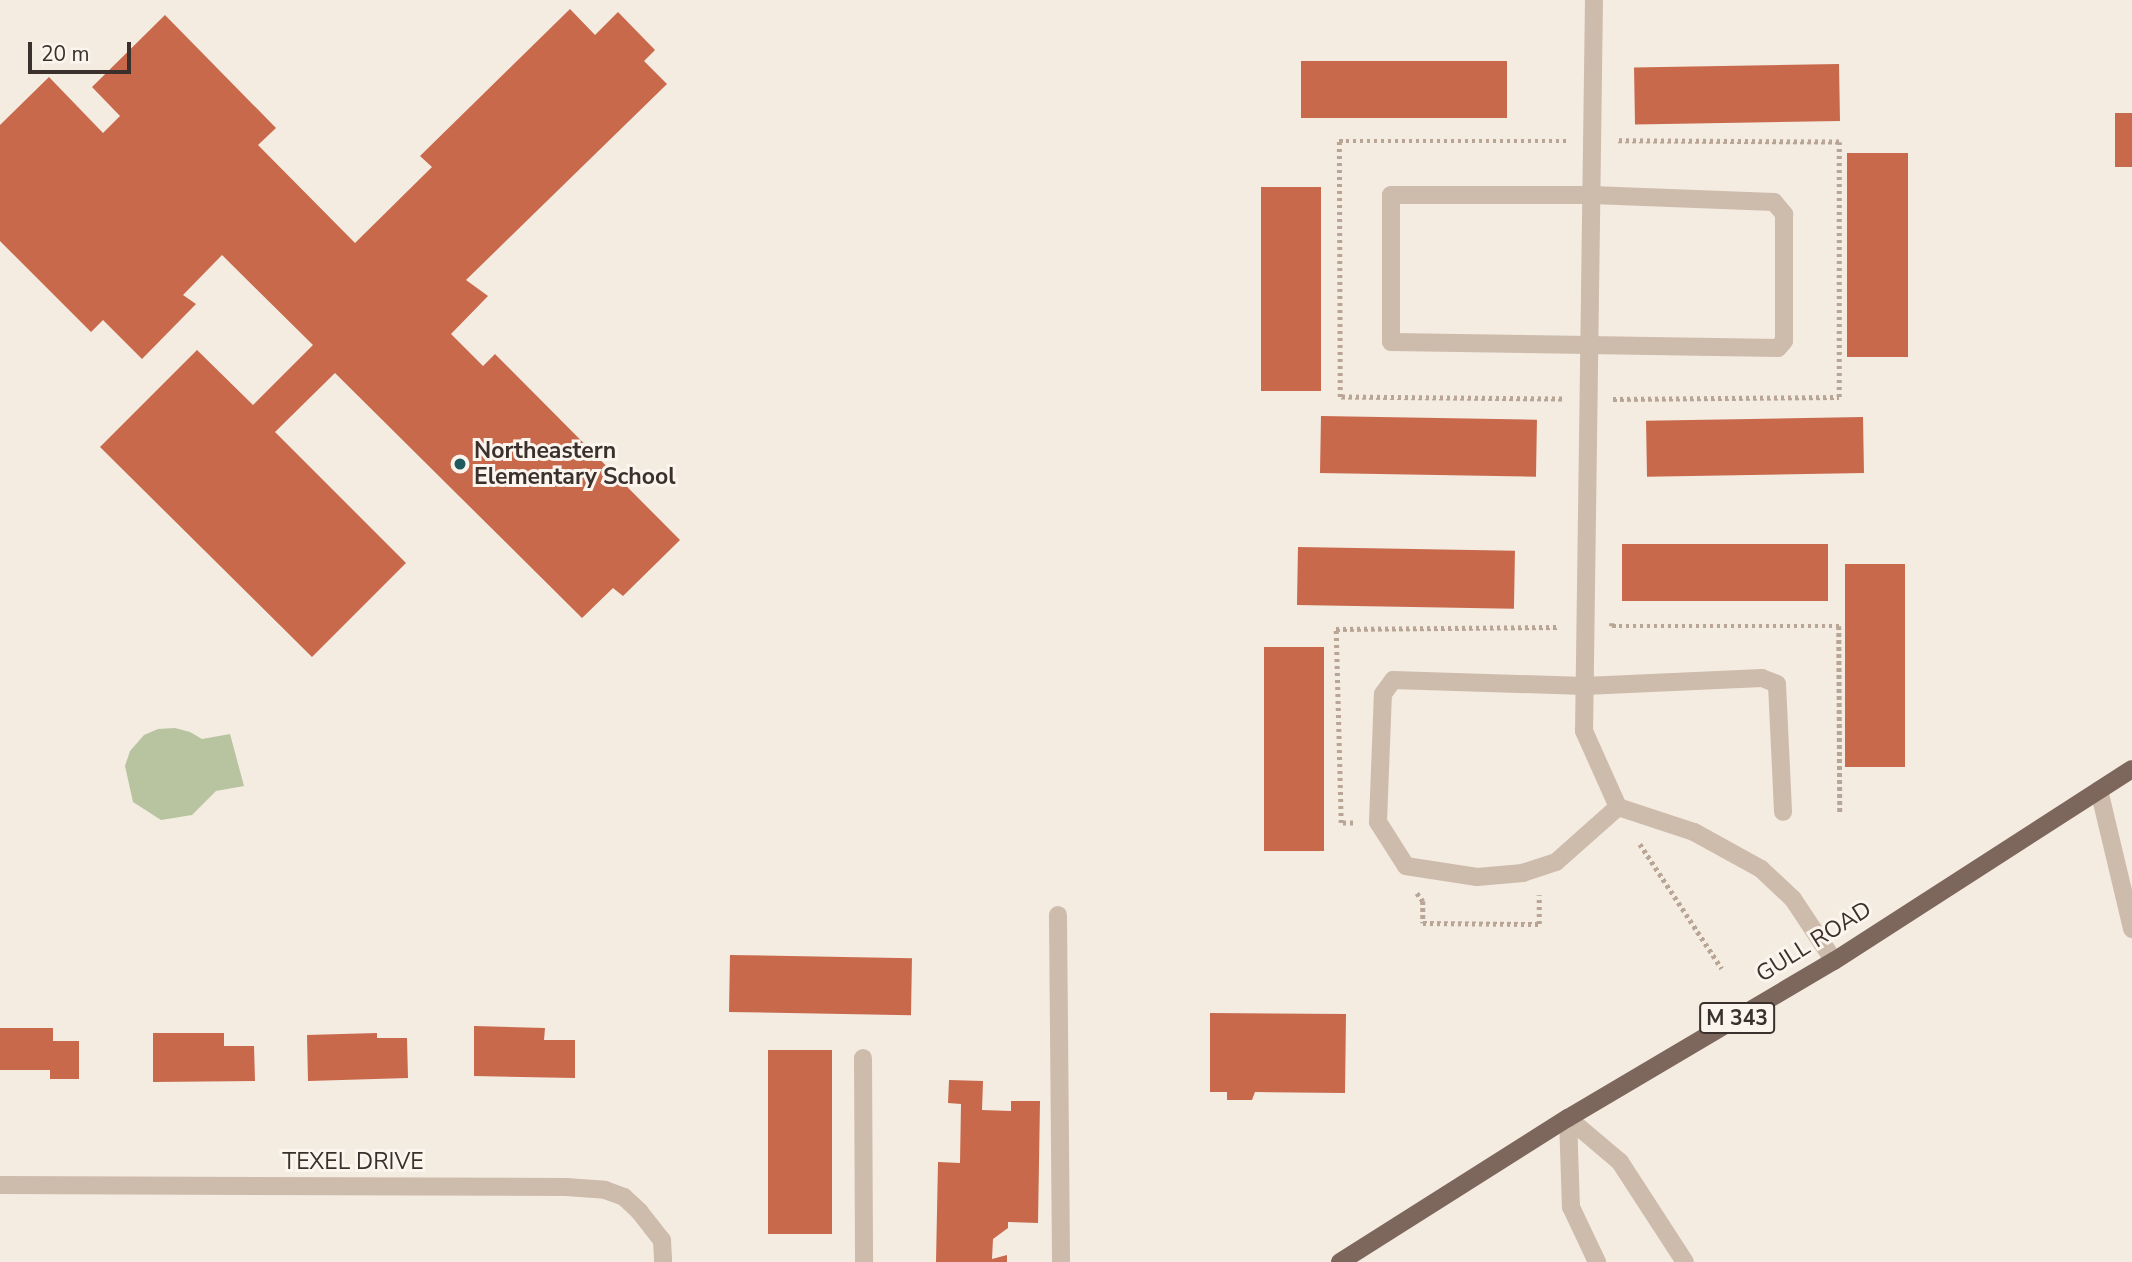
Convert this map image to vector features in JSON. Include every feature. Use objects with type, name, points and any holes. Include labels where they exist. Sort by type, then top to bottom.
[{"type":"main road","name":"GULL ROAD","points":[[1340,1262],[1568,1118],[1834,961],[2132,769]]},
{"type":"street","points":[[1594,0],[1584,731],[1618,807],[1695,832],[1761,869],[1793,899],[1834,961]]},
{"type":"street","points":[[1391,195],[1592,195],[1774,202],[1784,214],[1784,341],[1778,348],[1590,346],[1391,342],[1391,195]]},
{"type":"street","points":[[1618,807],[1556,862],[1523,873],[1477,877],[1406,866],[1378,822],[1383,694],[1393,680],[1585,686],[1762,678],[1777,684],[1783,812]]},
{"type":"street","points":[[2099,790],[2132,929]]},
{"type":"street","points":[[1058,915],[1061,1262]]},
{"type":"street","points":[[863,1058],[864,1262]]},
{"type":"street","points":[[1568,1118],[1571,1207],[1597,1262]]},
{"type":"street","points":[[1568,1118],[1620,1162],[1685,1262]]},
{"type":"street","name":"TEXEL DRIVE","points":[[0,1185],[552,1187],[605,1190],[624,1197],[639,1211],[662,1240],[663,1262]]},
{"type":"path","points":[[1339,141],[1839,142],[1839,397],[1589,399],[1339,397],[1339,141]]},
{"type":"path","points":[[1612,399],[1612,412]]},
{"type":"path","points":[[1612,613],[1612,626]]},
{"type":"path","points":[[1365,823],[1341,823],[1336,629],[1839,626],[1840,812]]},
{"type":"path","points":[[1634,841],[1642,845],[1722,969]]},
{"type":"path","points":[[1416,891],[1423,901],[1423,923],[1526,924],[1539,924],[1539,895],[1547,891]]},
{"type":"green space","points":[[175,728],[202,739],[230,734],[244,786],[216,791],[192,815],[161,820],[133,802],[125,766],[130,751],[144,735],[158,729]]},
{"type":"building","points":[[570,9],[595,35],[618,12],[655,50],[644,61],[667,84],[466,280],[488,296],[451,334],[483,366],[495,354],[680,540],[623,596],[613,588],[582,618],[335,373],[275,432],[406,563],[312,657],[100,447],[197,350],[253,405],[313,345],[222,255],[183,295],[196,304],[142,359],[103,320],[91,332],[0,241],[0,125],[49,77],[103,133],[120,116],[92,87],[165,15],[276,128],[258,145],[355,243],[432,167],[420,156]]},
{"type":"building","points":[[1301,61],[1507,61],[1507,118],[1301,118]]},
{"type":"building","points":[[1839,64],[1840,121],[1635,125],[1634,68]]},
{"type":"building","points":[[2115,113],[2132,113],[2132,167],[2115,167]]},
{"type":"building","points":[[1847,153],[1908,153],[1908,357],[1847,357]]},
{"type":"building","points":[[1261,187],[1321,187],[1321,391],[1261,391]]},
{"type":"building","points":[[1321,416],[1537,420],[1536,477],[1320,473]]},
{"type":"building","points":[[1863,417],[1864,473],[1647,477],[1646,421]]},
{"type":"building","points":[[1622,544],[1828,544],[1828,601],[1622,601]]},
{"type":"building","points":[[1298,547],[1515,551],[1514,609],[1297,605]]},
{"type":"building","points":[[1845,564],[1905,564],[1905,767],[1845,767]]},
{"type":"building","points":[[1264,647],[1324,647],[1324,851],[1264,851]]},
{"type":"building","points":[[730,955],[912,958],[911,1015],[729,1012]]},
{"type":"building","points":[[1210,1013],[1346,1014],[1345,1093],[1255,1092],[1252,1100],[1227,1100],[1227,1092],[1210,1092]]},
{"type":"building","points":[[474,1026],[545,1028],[544,1040],[575,1040],[575,1078],[474,1076]]},
{"type":"building","points":[[0,1028],[53,1028],[53,1041],[79,1041],[79,1079],[50,1079],[50,1070],[0,1070]]},
{"type":"building","points":[[153,1033],[224,1033],[224,1046],[254,1046],[255,1081],[153,1082]]},
{"type":"building","points":[[377,1033],[377,1038],[407,1038],[408,1078],[308,1081],[307,1035]]},
{"type":"building","points":[[768,1050],[832,1050],[832,1234],[768,1234]]},
{"type":"building","points":[[949,1080],[983,1081],[982,1110],[1011,1111],[1011,1101],[1040,1101],[1038,1223],[1008,1222],[1008,1228],[993,1239],[992,1259],[1007,1255],[1007,1262],[936,1262],[938,1162],[960,1163],[961,1104],[948,1103]]},
{"type":"place","name":"Northeastern Elementary School","points":[[460,464]]}]
